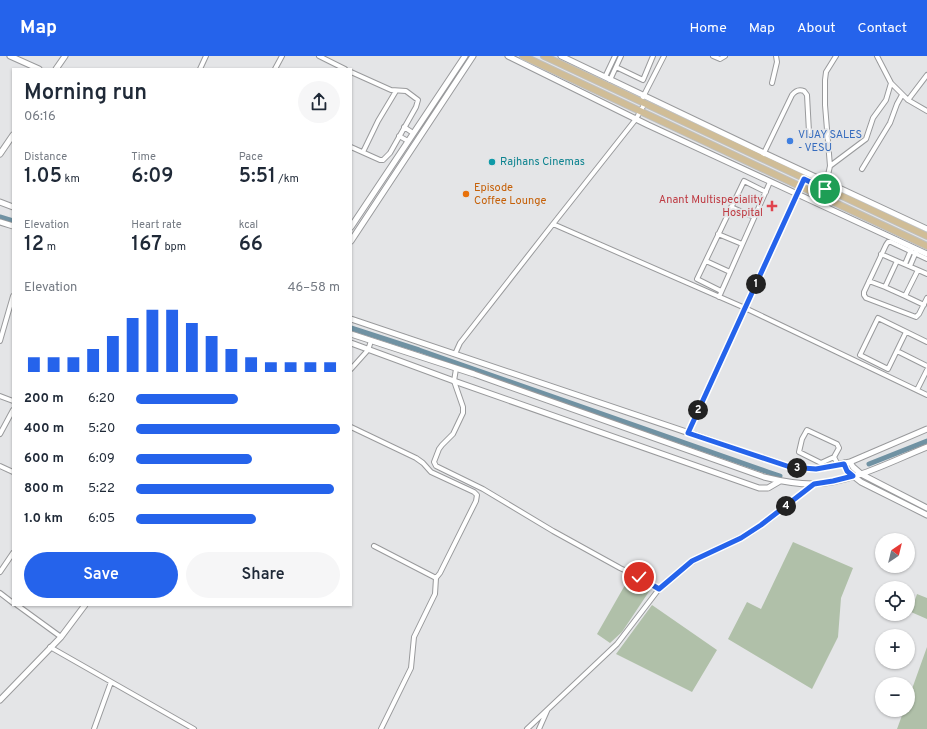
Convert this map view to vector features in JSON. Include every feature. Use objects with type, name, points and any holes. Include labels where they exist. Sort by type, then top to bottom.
[{"type":"main road","points":[[522,56],[927,246]]},
{"type":"main road","points":[[544,56],[763,156],[804,179],[826,185],[927,236]]},
{"type":"street","points":[[10,56],[36,68]]},
{"type":"street","points":[[57,68],[65,56]]},
{"type":"street","points":[[200,68],[206,56]]},
{"type":"street","points":[[276,68],[282,56]]},
{"type":"street","points":[[319,56],[343,68]]},
{"type":"street","points":[[361,226],[353,221],[465,56]]},
{"type":"street","points":[[352,240],[473,56]]},
{"type":"street","points":[[508,56],[927,258]]},
{"type":"street","points":[[561,56],[608,78],[643,100]]},
{"type":"street","points":[[608,78],[615,56]]},
{"type":"street","points":[[608,78],[616,67],[621,56]]},
{"type":"street","points":[[616,67],[643,80],[653,56]]},
{"type":"street","points":[[455,354],[460,343],[641,112],[643,100],[664,56]]},
{"type":"street","points":[[712,56],[720,59],[725,56]]},
{"type":"street","points":[[772,83],[777,62],[776,56]]},
{"type":"street","points":[[826,185],[830,166],[825,105],[825,80],[826,72],[836,56]]},
{"type":"street","points":[[877,56],[891,83],[902,95],[908,100],[927,110]]},
{"type":"street","points":[[352,72],[391,90],[406,92],[418,100],[416,107],[390,153],[384,160],[380,160],[352,147]]},
{"type":"street","points":[[908,100],[927,75]]},
{"type":"street","points":[[830,166],[866,139],[873,118],[886,100],[891,83]]},
{"type":"street","points":[[809,132],[807,95],[804,91],[799,90],[792,95],[763,156],[927,229]]},
{"type":"street","points":[[363,152],[378,121],[396,91]]},
{"type":"street","points":[[862,169],[890,123],[902,95]]},
{"type":"street","points":[[404,126],[413,133]]},
{"type":"street","points":[[0,154],[12,136]]},
{"type":"street","points":[[399,136],[408,140]]},
{"type":"street","points":[[688,433],[804,179]]},
{"type":"street","points":[[721,291],[697,279],[744,181],[766,192]]},
{"type":"street","points":[[719,297],[770,182]]},
{"type":"street","points":[[0,202],[12,206]]},
{"type":"street","points":[[731,207],[754,217]]},
{"type":"street","points":[[0,222],[12,226]]},
{"type":"street","points":[[553,224],[745,308],[927,395]]},
{"type":"street","points":[[718,234],[742,244]]},
{"type":"street","points":[[927,254],[888,242],[864,292],[866,298],[913,317],[916,317],[919,314],[927,298]]},
{"type":"street","points":[[904,264],[914,251]]},
{"type":"street","points":[[910,266],[914,251]]},
{"type":"street","points":[[881,254],[927,274]]},
{"type":"street","points":[[706,261],[730,272]]},
{"type":"street","points":[[885,287],[897,261]]},
{"type":"street","points":[[905,296],[918,270]]},
{"type":"street","points":[[869,281],[924,305]]},
{"type":"street","points":[[0,341],[12,299]]},
{"type":"street","points":[[906,332],[888,369],[860,355],[878,318],[927,342]]},
{"type":"street","points":[[352,319],[790,467],[816,469],[844,464],[927,429]]},
{"type":"street","points":[[352,334],[456,368],[764,477],[780,481],[814,484],[833,481],[861,474],[927,447]]},
{"type":"street","points":[[352,368],[368,350],[371,340]]},
{"type":"street","points":[[352,343],[454,381],[759,488],[768,488],[780,481]]},
{"type":"street","points":[[897,352],[927,366]]},
{"type":"street","points":[[456,368],[454,381],[463,407],[463,413],[453,434],[439,449],[434,462],[436,466],[483,489],[553,531],[659,589]]},
{"type":"street","points":[[917,390],[927,370]]},
{"type":"street","points":[[0,396],[12,401]]},
{"type":"street","points":[[0,434],[12,412]]},
{"type":"street","points":[[352,427],[416,458],[431,472],[474,492],[477,495],[476,501],[447,560],[436,578],[435,594],[414,637],[411,668],[382,729]]},
{"type":"street","points":[[807,430],[837,444],[839,448],[834,457],[821,463],[799,452],[802,439],[807,430]]},
{"type":"street","points":[[834,457],[838,465]]},
{"type":"street","points":[[850,462],[861,474],[927,508]]},
{"type":"street","points":[[844,464],[847,471],[861,482],[927,515]]},
{"type":"street","points":[[0,466],[12,472]]},
{"type":"street","points":[[527,729],[621,640],[659,589],[692,561],[741,538],[761,525],[814,484]]},
{"type":"street","points":[[374,546],[436,578]]},
{"type":"street","points":[[0,572],[12,554]]},
{"type":"street","points":[[0,593],[12,601]]},
{"type":"street","points":[[17,606],[61,637]]},
{"type":"street","points":[[0,700],[61,637],[84,606]]},
{"type":"street","points":[[50,647],[194,729]]},
{"type":"street","points":[[94,729],[111,682]]},
{"type":"street","points":[[539,729],[548,709]]},
{"type":"green space","points":[[793,542],[853,568],[841,598],[838,637],[812,689],[728,639],[747,602],[761,609]]},
{"type":"green space","points":[[629,578],[650,590],[622,632],[610,643],[597,634]]},
{"type":"green space","points":[[917,594],[927,598],[927,619],[915,614],[915,600]]},
{"type":"green space","points":[[652,605],[717,650],[692,692],[616,654]]},
{"type":"green space","points":[[927,647],[927,729],[897,729],[901,717],[915,717],[915,680]]},
{"type":"waterway","points":[[0,217],[12,221]]},
{"type":"waterway","points":[[352,328],[419,350],[780,476]]},
{"type":"waterway","points":[[869,464],[927,441]]},
{"type":"place","name":"VIJAY SALES - VESU","points":[[790,141]]},
{"type":"place","name":"Rajhans Cinemas","points":[[492,162]]},
{"type":"place","name":"Episode Coffee Lounge","points":[[466,194]]},
{"type":"place","name":"Anant Multispeciality Hospital","points":[[772,206]]},
{"type":"route","points":[[639,577],[659,589],[692,561],[741,538],[769,520],[814,484],[853,476],[847,471],[844,464],[816,469],[790,467],[688,433],[804,179],[825,189]]}]
